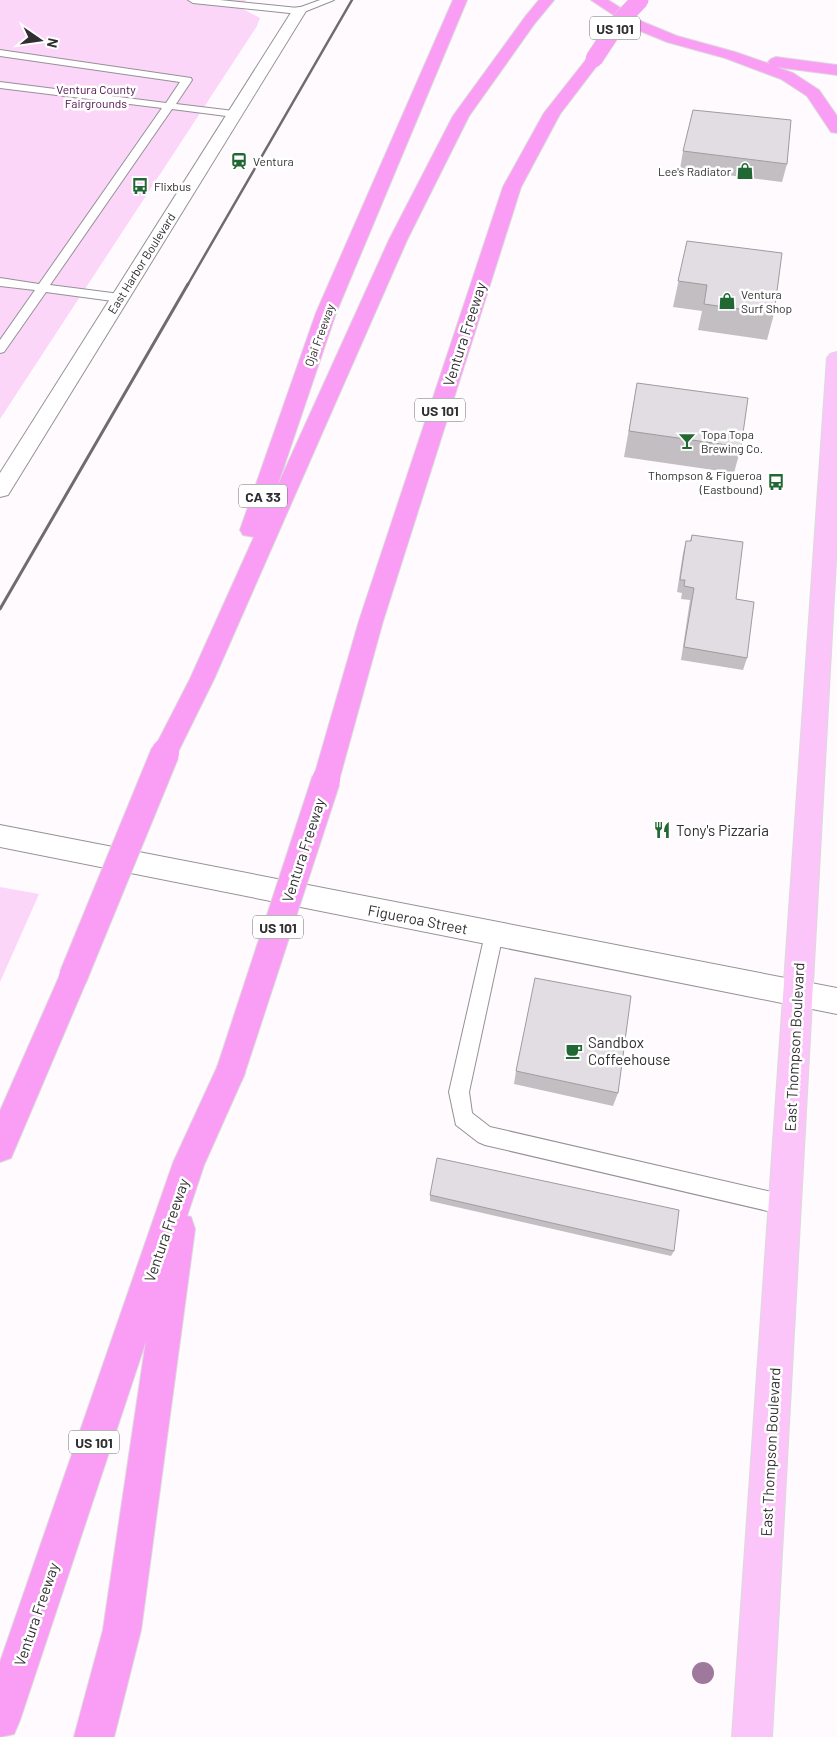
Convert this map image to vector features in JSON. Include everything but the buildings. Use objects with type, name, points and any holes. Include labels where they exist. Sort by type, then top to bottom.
[{"type":"highway","name":"Ojai Freeway","points":[[202,679],[326,313],[460,0]]},
{"type":"highway","points":[[0,1147],[73,977],[165,753],[202,679],[398,240],[461,116],[530,20],[548,0]]},
{"type":"highway","points":[[598,0],[638,25],[672,39],[730,55],[787,76],[802,84],[817,98],[837,128]]},
{"type":"highway","name":"Ventura Freeway","points":[[0,1720],[188,1163],[230,1073],[326,780],[371,621],[512,186],[552,113],[594,59],[617,24],[640,0]]},
{"type":"highway","points":[[730,55],[837,70]]},
{"type":"highway","points":[[94,1737],[122,1630],[188,1163]]},
{"type":"main road","name":"East Thompson Boulevard","points":[[752,1737],[837,358]]},
{"type":"street","name":"East Harbor Boulevard","points":[[0,490],[298,11]]},
{"type":"street","name":"Figueroa Street","points":[[0,836],[837,1001]]},
{"type":"lane","points":[[193,0],[298,11],[330,0]]},
{"type":"lane","points":[[0,52],[187,80],[0,349]]},
{"type":"lane","points":[[0,85],[234,114]]},
{"type":"lane","points":[[0,282],[120,298]]},
{"type":"lane","points":[[494,934],[459,1092],[463,1118],[485,1135],[785,1205]]},
{"type":"green space","name":"Ventura County Fairgrounds","points":[[0,0],[246,0],[241,8],[260,18],[257,26],[0,419]]},
{"type":"green space","points":[[0,887],[39,894],[0,982]]},
{"type":"railway","points":[[187,286],[352,0]]},
{"type":"railway","points":[[0,609],[188,284]]},
{"type":"place","name":"Ventura","points":[[239,161]]},
{"type":"place","name":"Lee's Radiator","points":[[745,171]]},
{"type":"place","name":"Flixbus","points":[[140,186]]},
{"type":"place","name":"Ventura Surf Shop","points":[[727,301]]},
{"type":"place","name":"Topa Topa Brewing Co.","points":[[687,441]]},
{"type":"place","name":"Thompson & Figueroa (Eastbound)","points":[[776,482]]},
{"type":"place","name":"Tony's Pizzaria","points":[[662,830]]},
{"type":"place","name":"Sandbox Coffeehouse","points":[[574,1051]]}]
